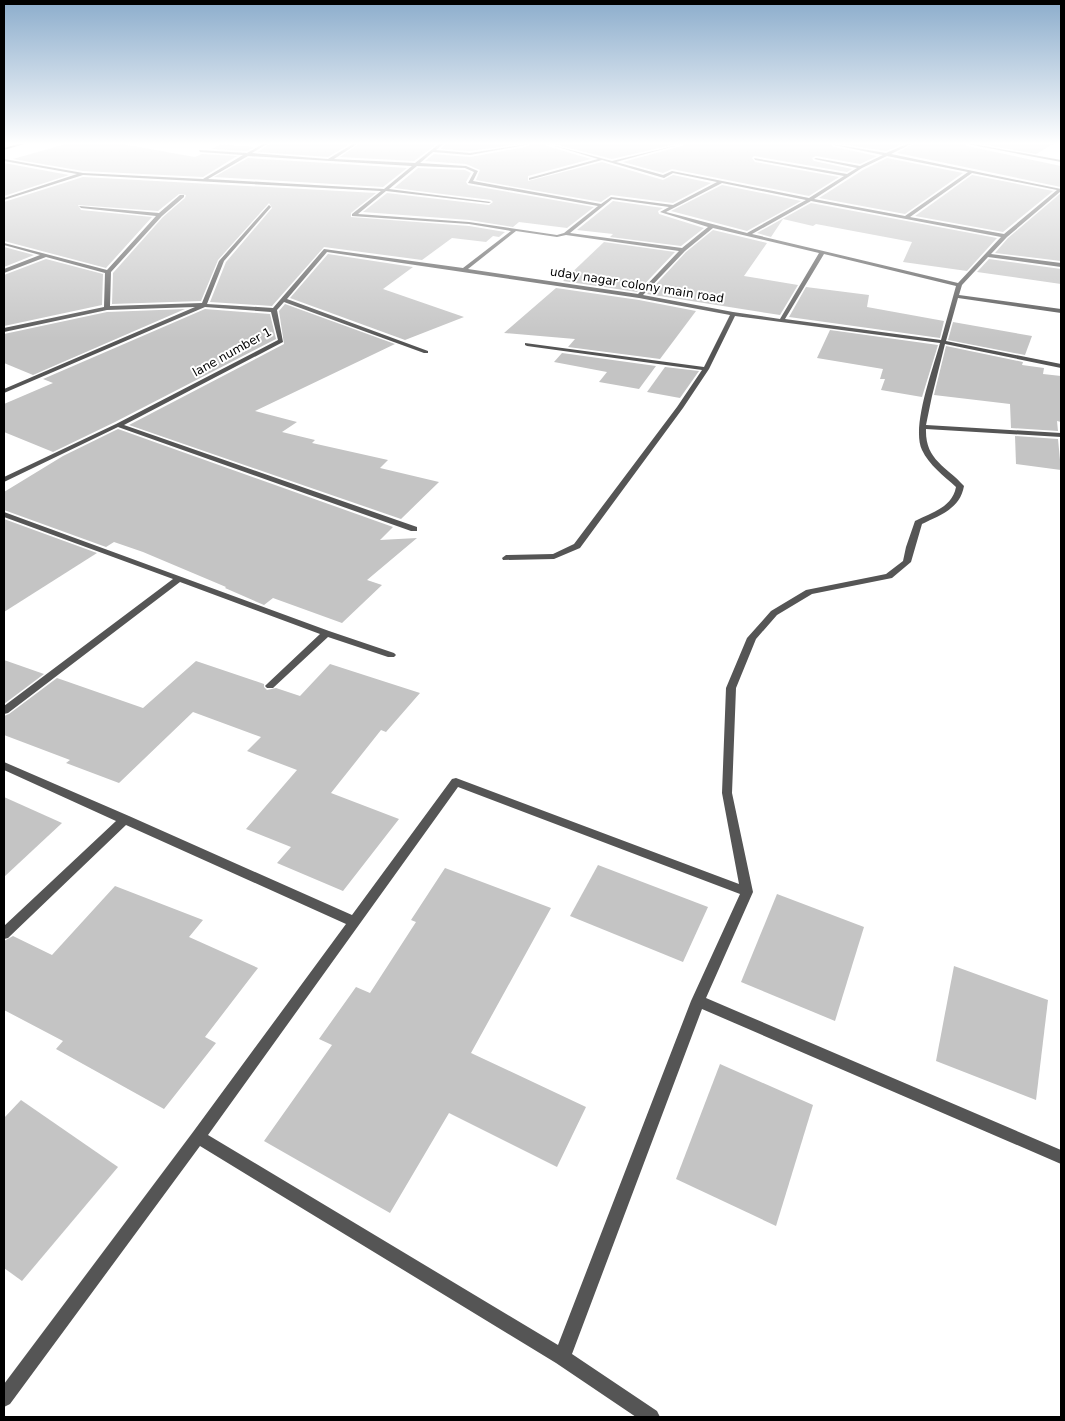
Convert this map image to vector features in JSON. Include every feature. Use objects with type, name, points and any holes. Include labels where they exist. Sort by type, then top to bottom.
[{"type":"street","points":[[114,210],[160,215]]},
{"type":"street","points":[[107,308],[108,272],[165,210]]},
{"type":"street","points":[[4,392],[204,305],[222,261],[265,210]]},
{"type":"street","points":[[360,210],[354,215],[469,223],[557,236],[566,234],[682,250]]},
{"type":"street","points":[[566,234],[595,210]]},
{"type":"street","points":[[665,210],[662,212],[712,226],[959,285]]},
{"type":"street","points":[[748,234],[791,210]]},
{"type":"street","points":[[865,210],[1005,236]]},
{"type":"street","points":[[906,218],[917,210]]},
{"type":"street","points":[[562,1357],[698,1001],[747,892],[727,793],[731,688],[752,638],[774,613],[809,592],[889,576],[907,562],[918,523],[953,506],[960,497],[960,486],[930,457],[923,446],[922,427],[955,296],[959,285],[1005,236],[1036,210]]},
{"type":"street","points":[[639,296],[682,250],[712,226]]},
{"type":"street","points":[[464,270],[515,230]]},
{"type":"street","points":[[4,244],[108,272]]},
{"type":"street","name":"uday nagar colony main road","points":[[274,310],[326,250],[639,296],[732,314],[706,369],[577,546],[554,556],[506,558]]},
{"type":"street","points":[[782,320],[822,253]]},
{"type":"street","points":[[4,271],[46,255]]},
{"type":"street","points":[[988,255],[1061,265]]},
{"type":"street","points":[[955,296],[1061,311]]},
{"type":"street","points":[[284,300],[426,352]]},
{"type":"street","name":"lane number 1","points":[[4,330],[107,308],[204,305],[274,310],[281,342],[118,425],[4,480]]},
{"type":"street","points":[[732,314],[943,342],[1061,366]]},
{"type":"street","points":[[527,344],[706,369]]},
{"type":"street","points":[[118,425],[414,528]]},
{"type":"street","points":[[922,427],[1061,435]]},
{"type":"street","points":[[4,514],[326,633],[391,655]]},
{"type":"street","points":[[4,711],[179,579]]},
{"type":"street","points":[[270,686],[326,633]]},
{"type":"street","points":[[4,766],[354,922]]},
{"type":"street","points":[[4,1398],[198,1137],[456,782],[747,892]]},
{"type":"street","points":[[4,934],[125,819]]},
{"type":"street","points":[[698,1001],[1061,1157]]},
{"type":"street","points":[[198,1137],[562,1357],[651,1417]]},
{"type":"building","points":[[4,210],[84,210],[152,217],[106,268],[4,241]]},
{"type":"building","points":[[171,210],[262,210],[218,260],[201,301],[112,304],[113,273]]},
{"type":"building","points":[[270,210],[354,210],[351,213],[351,217],[469,226],[505,232],[499,237],[493,236],[486,242],[452,238],[422,260],[324,247],[272,306],[210,302],[226,262]]},
{"type":"building","points":[[365,210],[590,210],[567,228],[519,222],[513,227],[469,220],[363,212]]},
{"type":"building","points":[[601,210],[659,210],[659,214],[704,228],[681,246],[610,237],[613,234],[577,230]]},
{"type":"building","points":[[672,210],[784,210],[747,231],[671,211]]},
{"type":"building","points":[[798,210],[850,210],[997,238],[967,271],[903,262],[912,242],[816,224],[813,226],[783,219],[771,237],[757,233]]},
{"type":"building","points":[[885,210],[910,210],[905,214]]},
{"type":"building","points":[[923,210],[1029,210],[1003,232],[915,216]]},
{"type":"building","points":[[1041,210],[1061,210],[1061,261],[995,253],[1008,238]]},
{"type":"building","points":[[713,230],[767,243],[744,276],[798,285],[780,315],[647,294],[686,252]]},
{"type":"building","points":[[604,242],[675,252],[637,292],[563,281]]},
{"type":"building","points":[[4,247],[34,255],[4,267]]},
{"type":"building","points":[[328,254],[413,267],[383,289],[464,317],[405,340],[290,298]]},
{"type":"building","points":[[46,259],[103,274],[102,305],[4,326],[4,275]]},
{"type":"building","points":[[989,259],[1061,269],[1061,284],[977,272]]},
{"type":"building","points":[[806,287],[869,295],[867,307],[944,321],[940,338],[789,317]]},
{"type":"building","points":[[556,288],[639,300],[696,311],[660,359],[568,347],[575,339],[504,333]]},
{"type":"building","points":[[285,304],[395,344],[255,411],[297,422],[282,432],[315,440],[312,443],[388,460],[380,468],[439,482],[401,519],[129,425],[284,344],[279,311]]},
{"type":"building","points":[[185,309],[33,375],[4,363],[4,334],[107,312]]},
{"type":"building","points":[[205,309],[270,314],[276,339],[53,452],[4,432],[4,404],[53,383],[43,379]]},
{"type":"building","points":[[953,322],[1032,336],[1025,355],[948,340]]},
{"type":"building","points":[[830,330],[938,345],[922,397],[881,390],[885,379],[880,379],[883,369],[817,358]]},
{"type":"building","points":[[946,346],[1023,362],[1022,365],[1044,368],[1043,374],[1061,376],[1061,422],[1057,421],[1058,431],[1011,428],[1010,404],[934,395]]},
{"type":"building","points":[[562,353],[656,366],[639,389],[599,382],[607,372],[554,362]]},
{"type":"building","points":[[665,367],[699,371],[680,398],[647,392]]},
{"type":"building","points":[[118,429],[393,527],[380,540],[417,538],[367,580],[382,585],[342,623],[273,598],[264,605],[143,552],[114,542],[106,547],[4,510],[4,492],[63,456]]},
{"type":"building","points":[[1015,436],[1058,439],[1061,470],[1016,464]]},
{"type":"building","points":[[4,519],[97,553],[4,612]]},
{"type":"building","points":[[4,660],[44,674],[4,704]]},
{"type":"building","points":[[196,661],[264,684],[267,690],[276,688],[300,696],[330,664],[420,693],[386,732],[381,730],[331,793],[399,819],[343,891],[277,863],[291,847],[246,829],[297,770],[247,751],[261,737],[193,712],[119,783],[66,763],[70,760],[4,735],[4,716],[57,678],[143,708]]},
{"type":"building","points":[[4,797],[62,823],[4,877]]},
{"type":"building","points":[[598,865],[708,907],[683,962],[570,916]]},
{"type":"building","points":[[445,868],[551,908],[471,1053],[586,1107],[557,1167],[449,1113],[390,1213],[264,1141],[332,1045],[319,1039],[356,987],[370,993],[416,922],[411,920]]},
{"type":"building","points":[[115,886],[203,920],[189,937],[258,968],[205,1037],[216,1043],[164,1109],[56,1049],[63,1041],[4,1010],[4,941],[13,936],[52,955]]},
{"type":"building","points":[[777,894],[864,927],[835,1021],[741,982]]},
{"type":"building","points":[[954,966],[1048,1000],[1036,1100],[936,1061]]},
{"type":"building","points":[[720,1064],[813,1105],[776,1226],[676,1179]]},
{"type":"building","points":[[21,1100],[118,1167],[22,1281],[4,1268],[4,1118]]}]
